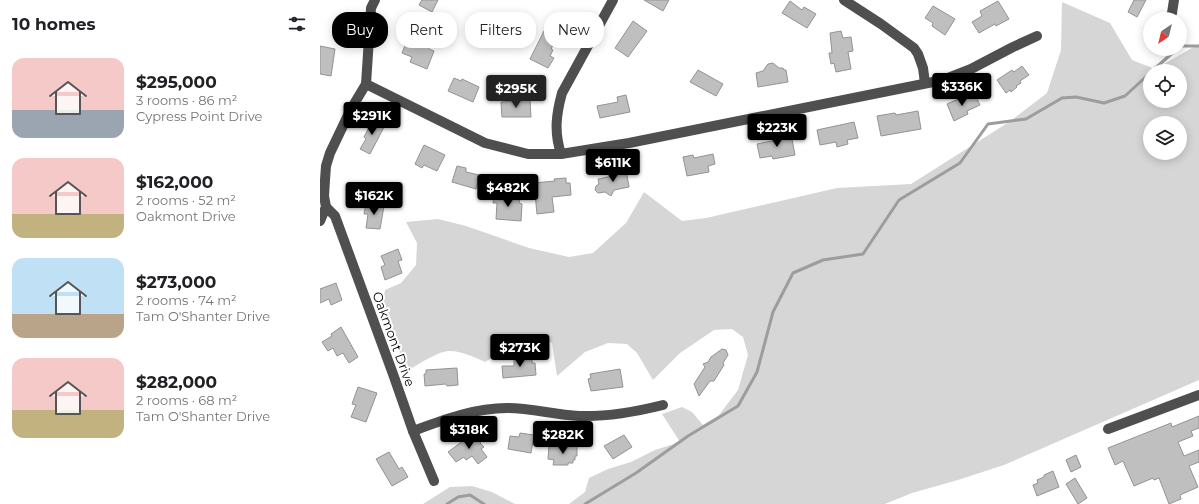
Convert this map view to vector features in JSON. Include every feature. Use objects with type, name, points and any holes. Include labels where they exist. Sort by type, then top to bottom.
[{"type":"street","points":[[320,221],[326,207],[324,196],[326,166],[330,153],[351,109],[366,84],[371,8],[375,0]]},
{"type":"street","points":[[561,154],[557,140],[556,122],[562,93],[612,0]]},
{"type":"street","points":[[844,0],[914,48],[923,68],[925,83]]},
{"type":"street","points":[[1172,12],[1174,0]]},
{"type":"street","points":[[366,84],[485,142],[528,154],[561,154],[629,143],[943,80],[971,69],[1037,36]]},
{"type":"street","name":"Oakmont Drive","points":[[326,207],[335,216],[413,431],[434,481]]},
{"type":"street","points":[[1108,429],[1199,395]]},
{"type":"street","points":[[413,431],[478,410],[521,408],[578,416],[610,416],[645,410],[663,405]]},
{"type":"shaded area","points":[[1062,2],[1110,23],[1132,60],[1143,64],[1143,108],[1187,108],[1187,64],[1164,64],[1178,56],[1187,56],[1187,51],[1199,44],[1199,380],[1004,465],[912,493],[885,504],[569,504],[585,492],[589,478],[608,469],[631,462],[655,450],[680,442],[662,414],[682,407],[692,412],[703,425],[719,415],[738,390],[748,355],[743,337],[732,329],[714,330],[680,353],[653,380],[637,353],[627,344],[608,343],[585,352],[557,376],[552,343],[539,337],[515,344],[485,362],[463,353],[449,351],[433,356],[404,373],[400,353],[386,334],[382,305],[385,290],[401,283],[416,265],[417,243],[406,222],[438,219],[466,226],[529,248],[569,257],[593,253],[626,223],[644,192],[682,221],[706,218],[837,188],[911,184],[1009,122],[1047,93],[1061,50]]},
{"type":"shaded area","points":[[472,486],[492,492],[515,504],[423,504],[450,487]]},
{"type":"building","points":[[422,0],[438,0],[432,12],[419,5]]},
{"type":"building","points":[[644,0],[669,0],[663,11]]},
{"type":"building","points":[[1134,0],[1146,0],[1137,17],[1128,12]]},
{"type":"building","points":[[790,1],[802,10],[804,7],[816,14],[807,28],[782,13]]},
{"type":"building","points":[[998,1],[1009,19],[996,26],[995,24],[979,33],[972,22],[982,16],[980,11]]},
{"type":"building","points":[[933,6],[955,19],[945,35],[932,26],[933,23],[925,18]]},
{"type":"building","points":[[633,21],[647,31],[628,57],[615,48]]},
{"type":"building","points":[[544,31],[544,48],[552,48],[553,50],[550,56],[554,58],[548,68],[530,59]]},
{"type":"building","points":[[841,31],[843,38],[851,37],[853,51],[848,52],[851,69],[836,72],[834,63],[831,64],[829,53],[832,53],[830,33]]},
{"type":"building","points":[[320,46],[335,49],[331,76],[320,74]]},
{"type":"building","points":[[404,48],[429,48],[434,51],[427,69],[410,62],[412,57],[402,53]]},
{"type":"building","points":[[773,63],[779,68],[786,70],[788,82],[758,87],[756,73],[763,71],[768,64]]},
{"type":"building","points":[[1022,66],[1029,75],[1020,81],[1021,83],[1011,92],[1010,90],[1006,93],[997,80],[1012,70],[1014,72]]},
{"type":"building","points":[[698,70],[723,84],[716,96],[690,82]]},
{"type":"building","points":[[454,78],[461,81],[462,79],[479,87],[473,102],[448,91]]},
{"type":"building","points":[[626,95],[630,112],[600,118],[597,106],[618,102],[617,97]]},
{"type":"building","points":[[975,95],[980,105],[967,111],[968,114],[954,121],[947,104],[965,96],[966,99]]},
{"type":"building","points":[[530,100],[531,117],[502,117],[501,102]]},
{"type":"building","points":[[918,111],[921,129],[881,136],[877,116],[895,113],[896,115]]},
{"type":"building","points":[[377,119],[383,122],[382,125],[384,127],[370,154],[360,149],[366,139],[364,137],[372,122],[374,123]]},
{"type":"building","points":[[854,122],[858,138],[847,140],[848,144],[837,147],[836,142],[820,145],[817,130]]},
{"type":"building","points":[[791,134],[795,155],[773,159],[772,156],[760,158],[757,144],[776,140],[775,137]]},
{"type":"building","points":[[424,145],[445,155],[437,171],[424,165],[422,168],[415,164]]},
{"type":"building","points":[[713,154],[715,164],[708,166],[709,172],[687,176],[683,157],[693,155],[694,158]]},
{"type":"building","points":[[457,166],[466,168],[466,172],[479,175],[476,189],[452,182]]},
{"type":"building","points":[[626,169],[629,187],[614,190],[611,196],[605,192],[598,193],[595,190],[596,186],[599,184],[598,179],[613,176],[613,172]]},
{"type":"building","points":[[566,178],[566,183],[570,183],[571,195],[552,197],[554,212],[537,214],[534,183],[555,181],[554,179]]},
{"type":"building","points":[[494,195],[520,197],[519,203],[522,204],[521,221],[496,219],[497,203],[493,203]]},
{"type":"building","points":[[366,204],[384,206],[380,229],[366,228],[368,214],[364,214]]},
{"type":"building","points":[[398,249],[402,260],[398,261],[402,273],[385,280],[381,267],[385,265],[381,256]]},
{"type":"building","points":[[336,283],[342,300],[331,305],[329,299],[320,303],[320,289]]},
{"type":"building","points":[[341,327],[358,357],[349,363],[343,353],[337,356],[333,348],[328,351],[322,342],[332,336],[331,334]]},
{"type":"building","points":[[722,349],[726,350],[728,355],[723,363],[724,365],[714,381],[710,381],[699,396],[694,384],[705,367],[703,364],[708,362],[711,357]]},
{"type":"building","points":[[523,356],[523,358],[532,357],[532,363],[535,363],[536,375],[503,378],[502,366],[514,366],[514,357]]},
{"type":"building","points":[[457,368],[458,385],[447,386],[446,384],[425,386],[424,374],[426,374],[426,370]]},
{"type":"building","points":[[620,369],[623,387],[591,391],[588,379],[591,378],[590,374]]},
{"type":"building","points":[[358,387],[377,393],[366,422],[351,417],[356,405],[352,404]]},
{"type":"building","points":[[1199,416],[1199,428],[1191,431],[1193,436],[1178,442],[1184,456],[1199,450],[1199,462],[1189,466],[1198,487],[1180,495],[1181,499],[1169,504],[1159,478],[1154,480],[1153,478],[1134,486],[1123,461],[1115,465],[1108,448],[1171,423],[1172,427]]},
{"type":"building","points":[[475,432],[482,441],[480,443],[484,447],[481,449],[487,457],[478,464],[472,456],[466,460],[464,457],[456,462],[448,452]]},
{"type":"building","points":[[520,433],[534,435],[531,453],[508,449],[510,436],[519,437]]},
{"type":"building","points":[[624,435],[632,447],[613,459],[604,446]]},
{"type":"building","points":[[567,445],[577,445],[577,456],[575,456],[573,463],[568,463],[568,465],[553,465],[554,460],[548,459],[549,446],[567,447]]},
{"type":"building","points":[[389,452],[399,469],[402,467],[408,477],[392,486],[376,459]]},
{"type":"building","points":[[1076,455],[1081,467],[1071,472],[1066,460]]},
{"type":"building","points":[[1053,471],[1059,487],[1037,496],[1033,485],[1038,483],[1037,480],[1044,477],[1044,475]]},
{"type":"building","points":[[1075,478],[1087,498],[1078,504],[1066,484]]},
{"type":"waterway","points":[[1187,46],[1199,46]]},
{"type":"waterway","points":[[1160,64],[1169,56]]},
{"type":"waterway","points":[[585,504],[636,473],[688,436],[738,406],[757,372],[773,312],[793,273],[823,260],[863,254],[899,200],[960,163],[988,124],[1026,119],[1062,98],[1076,97],[1104,103],[1125,96],[1143,79]]},
{"type":"waterway","points":[[447,504],[458,497],[470,495],[484,504]]}]
